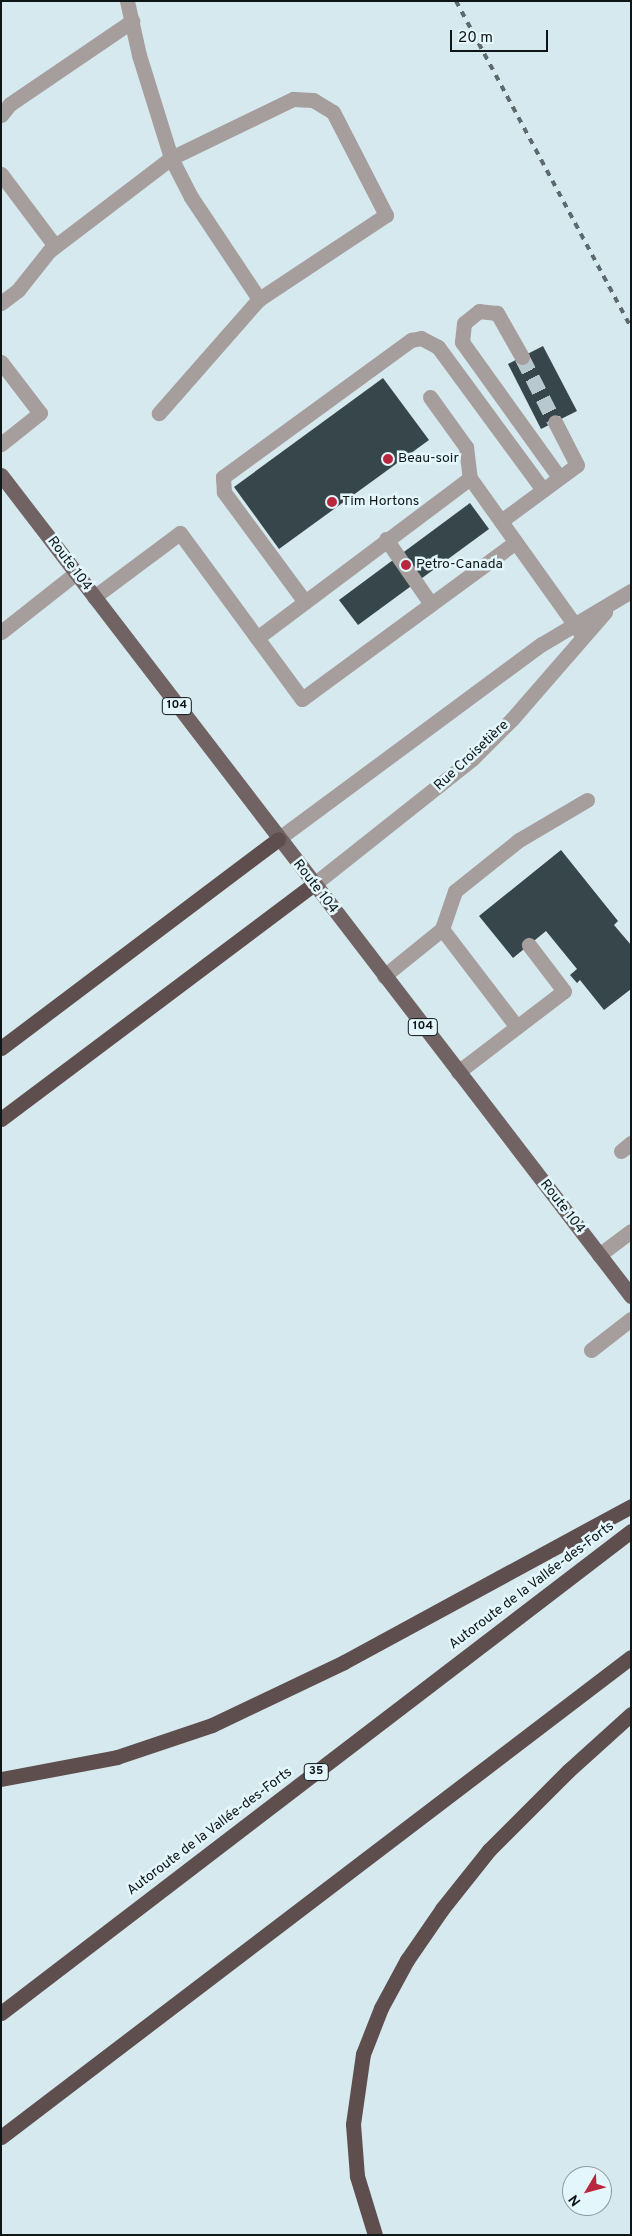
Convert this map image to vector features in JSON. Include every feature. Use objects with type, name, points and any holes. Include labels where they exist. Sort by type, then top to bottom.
[{"type":"highway","points":[[1,1048],[278,839]]},
{"type":"highway","points":[[1,1119],[313,885]]},
{"type":"highway","points":[[1,1779],[93,1763],[212,1725],[344,1662],[631,1506]]},
{"type":"highway","name":"Autoroute de la Vallée-des-Forts","points":[[1,2013],[631,1531]]},
{"type":"highway","points":[[1,2137],[631,1657]]},
{"type":"highway","points":[[376,2235],[357,2176],[352,2124],[363,2054],[381,2008],[431,1925],[489,1850],[568,1770],[631,1714]]},
{"type":"main road","name":"Route 104","points":[[1,475],[313,885],[631,1296]]},
{"type":"street","points":[[127,1],[171,158],[191,197],[259,299]]},
{"type":"street","points":[[1,115],[10,104],[132,21]]},
{"type":"street","points":[[1,303],[18,290],[55,246],[171,158],[294,99],[313,100],[333,112],[340,120],[386,215],[259,299],[159,413]]},
{"type":"street","points":[[1,174],[55,246]]},
{"type":"street","points":[[522,357],[502,317],[497,313],[479,310],[464,323],[460,336],[465,348],[559,477]]},
{"type":"street","points":[[305,602],[224,492],[223,477],[411,340],[421,338],[438,347],[543,490]]},
{"type":"street","points":[[1,362],[40,413],[1,444]]},
{"type":"street","points":[[430,397],[466,447],[470,478],[579,631]]},
{"type":"street","points":[[501,521],[577,465],[555,422]]},
{"type":"street","points":[[257,638],[386,539],[470,478]]},
{"type":"street","points":[[94,597],[180,533],[302,699],[516,542]]},
{"type":"street","points":[[386,539],[431,604]]},
{"type":"street","points":[[1,632],[76,573]]},
{"type":"street","name":"Rue Croisetière","points":[[278,839],[502,672],[579,631],[631,591]]},
{"type":"street","name":"Rue Croisetière","points":[[313,885],[472,758],[512,719],[579,631]]},
{"type":"street","points":[[384,976],[442,930],[455,891],[519,840],[587,800]]},
{"type":"street","points":[[442,930],[517,1027]]},
{"type":"street","points":[[458,1072],[564,991],[529,945]]},
{"type":"street","points":[[599,1255],[631,1231]]},
{"type":"street","points":[[591,1350],[631,1319]]},
{"type":"building","points":[[543,346],[577,411],[541,429],[508,364]]},
{"type":"building","points":[[383,378],[429,440],[279,549],[234,487]]},
{"type":"building","points":[[470,503],[489,529],[358,625],[339,600]]},
{"type":"building","points":[[561,850],[618,921],[614,925],[631,945],[631,989],[604,1010],[580,980],[577,983],[570,975],[577,969],[546,931],[513,958],[479,916]]},
{"type":"tunnel","points":[[522,357],[555,422]]},
{"type":"railway","points":[[456,1],[631,327]]},
{"type":"place","name":"Beau-soir","points":[[388,459]]},
{"type":"place","name":"Tim Hortons","points":[[332,502]]},
{"type":"place","name":"Petro-Canada","points":[[406,565]]}]
